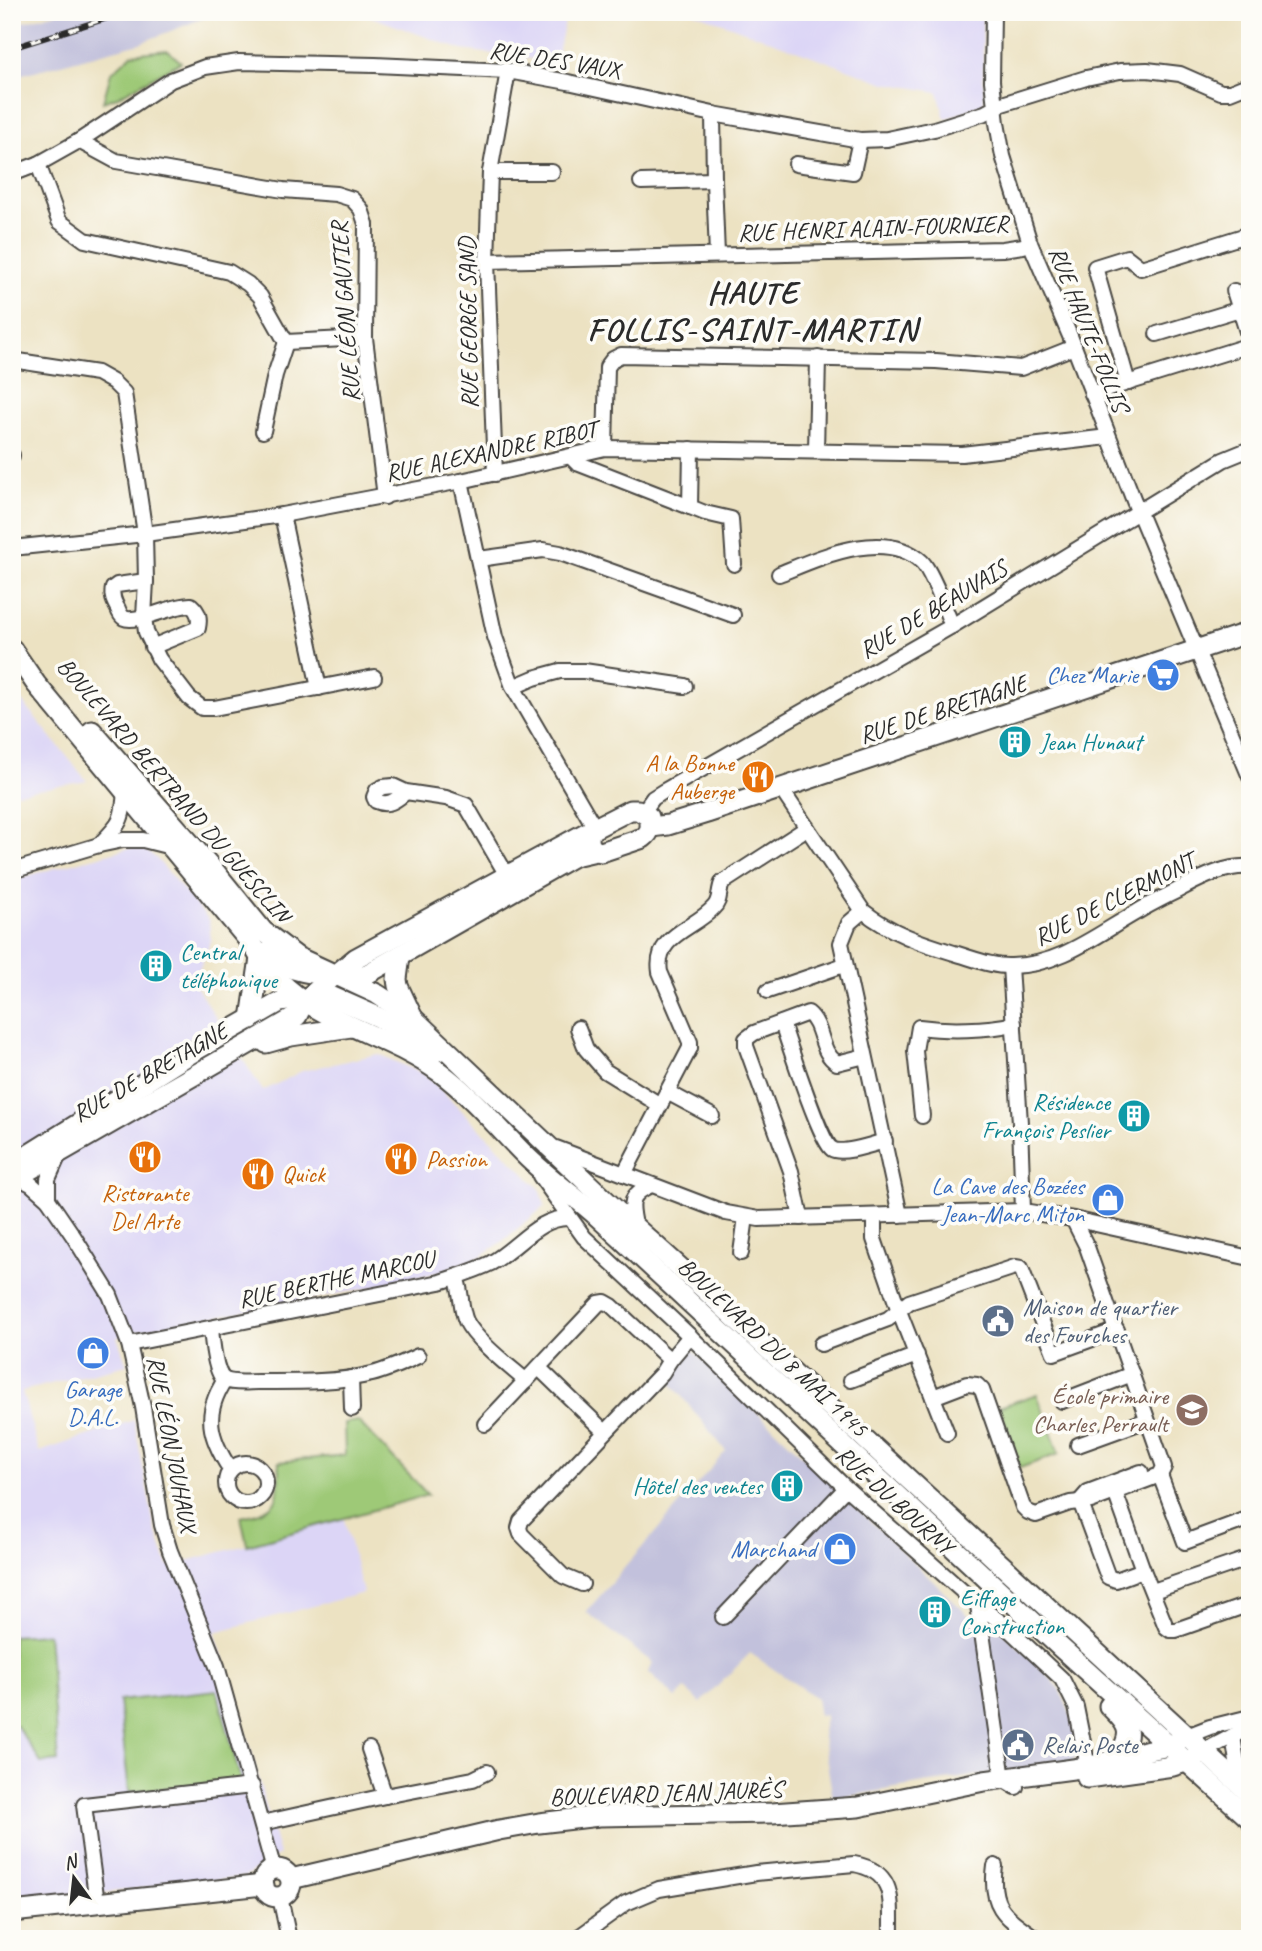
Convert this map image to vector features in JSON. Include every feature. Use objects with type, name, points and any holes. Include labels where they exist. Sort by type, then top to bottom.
[{"type":"main road","name":"RUE DE BRETAGNE","points":[[14,1174],[60,1152],[297,1016],[305,1000],[356,958],[630,810],[647,819],[668,825],[1250,632]]},
{"type":"main road","name":"BOULEVARD BERTRAND DU GUESCLIN","points":[[14,651],[36,684],[172,847],[280,983],[305,1000]]},
{"type":"main road","name":"BOULEVARD BERTRAND DU GUESCLIN","points":[[14,651],[42,675],[107,747],[263,931],[297,957],[335,975]]},
{"type":"main road","name":"RUE DE BRETAGNE","points":[[335,975],[367,974],[574,856],[601,852],[643,838],[649,834],[647,819]]},
{"type":"main road","points":[[593,829],[588,839],[590,846],[596,851]]},
{"type":"main road","points":[[239,1050],[291,1036],[351,1027],[335,975],[292,970],[257,953],[251,1019]]},
{"type":"main road","points":[[400,956],[398,986],[412,1017]]},
{"type":"main road","points":[[297,957],[356,958]]},
{"type":"main road","name":"BOULEVARD DU 8 MAI 1945","points":[[335,975],[377,994],[412,1017],[444,1045],[457,1061],[635,1225],[1179,1741],[1250,1819]]},
{"type":"main road","points":[[305,1000],[328,995],[378,1017],[457,1061]]},
{"type":"main road","name":"RUE DE BRETAGNE","points":[[14,1174],[156,1075],[280,1002],[305,1000]]},
{"type":"main road","name":"BOULEVARD DU 8 MAI 1945","points":[[305,1000],[329,1016],[406,1051],[442,1074],[528,1158],[609,1227],[1059,1646]]},
{"type":"main road","points":[[1059,1646],[1087,1660],[1179,1741],[1163,1759],[1140,1771]]},
{"type":"main road","points":[[1059,1646],[1091,1688],[1124,1721],[1129,1734],[1128,1740],[1117,1759]]},
{"type":"main road","name":"BOULEVARD JEAN JAURÈS","points":[[1010,1783],[1088,1767],[1179,1741]]},
{"type":"main road","points":[[1195,1760],[1250,1807]]},
{"type":"main road","name":"BOULEVARD DU 8 MAI 1945","points":[[1195,1760],[1250,1794]]},
{"type":"main road","name":"BOULEVARD JEAN JAURÈS","points":[[12,1912],[276,1878],[499,1830],[567,1819],[819,1811],[858,1807],[984,1781],[1010,1783],[1140,1771],[1195,1760]]},
{"type":"main road","points":[[276,1878],[268,1893],[280,1897]]},
{"type":"street","name":"RUE HAUTE-FOLLIS","points":[[993,12],[992,81],[995,109],[1003,156],[1030,243],[1138,512],[1250,777]]},
{"type":"street","name":"RUE DES VAUX","points":[[12,174],[38,164],[79,141],[171,80],[205,67],[239,62],[508,71],[713,114],[860,140],[887,139],[934,129],[995,109],[1002,104],[1086,78],[1120,71],[1147,70],[1180,74],[1221,92],[1230,92],[1250,84]]},
{"type":"street","name":"RUE GEORGE SAND","points":[[495,474],[487,261],[490,172],[508,71]]},
{"type":"street","name":"RUE HENRI ALAIN-FOURNIER","points":[[713,114],[718,256]]},
{"type":"street","points":[[796,164],[853,172],[860,140]]},
{"type":"street","name":"RUE LÉON GAUTIER","points":[[79,141],[116,161],[283,190],[337,194],[352,199],[361,209],[366,224],[365,338],[384,497]]},
{"type":"street","points":[[38,164],[59,221],[85,240],[229,272],[248,284],[260,296],[286,342],[275,375],[263,431]]},
{"type":"street","points":[[490,172],[552,172]]},
{"type":"street","points":[[641,182],[714,180]]},
{"type":"street","points":[[1128,383],[1095,267],[1127,257],[1141,268],[1250,234]]},
{"type":"street","name":"RUE HENRI ALAIN-FOURNIER","points":[[487,261],[1003,248],[1030,243]]},
{"type":"street","points":[[1092,394],[1250,343],[1234,292]]},
{"type":"street","points":[[1157,334],[1240,309]]},
{"type":"street","points":[[286,342],[365,338]]},
{"type":"street","points":[[605,448],[607,367],[613,359],[621,355],[936,361],[1021,368],[1074,347]]},
{"type":"street","points":[[816,451],[818,358]]},
{"type":"street","points":[[12,360],[97,373],[113,382],[124,393],[145,534],[146,632],[159,659],[189,698],[202,708],[214,708],[374,677]]},
{"type":"street","name":"RUE ALEXANDRE RIBOT","points":[[12,548],[145,534],[282,515],[495,474],[605,448],[962,453],[1108,437]]},
{"type":"street","points":[[690,507],[691,449]]},
{"type":"street","name":"RUE DE BEAUVAIS","points":[[647,819],[653,798],[664,791],[952,626],[1223,460],[1250,449]]},
{"type":"street","points":[[571,457],[577,463],[705,513],[731,519],[734,564]]},
{"type":"street","points":[[461,481],[495,637],[513,687],[593,829]]},
{"type":"street","points":[[282,515],[319,688]]},
{"type":"street","points":[[779,574],[854,548],[878,546],[901,549],[923,563],[952,626]]},
{"type":"street","points":[[479,559],[543,550],[560,553],[733,615]]},
{"type":"street","points":[[146,581],[113,587],[111,595],[122,617],[127,620],[191,605],[200,620],[198,628],[152,647]]},
{"type":"street","points":[[513,687],[560,671],[584,671],[685,686]]},
{"type":"street","name":"RUE DE CLERMONT","points":[[781,789],[863,911],[875,921],[919,943],[1010,967],[1057,957],[1193,883],[1235,867],[1250,866]]},
{"type":"street","points":[[99,845],[118,825],[125,790]]},
{"type":"street","points":[[406,792],[446,798],[466,805],[508,877]]},
{"type":"street","points":[[624,1174],[690,1048],[658,961],[675,934],[712,910],[719,901],[722,883],[807,828]]},
{"type":"street","points":[[12,871],[99,845],[134,839],[172,847]]},
{"type":"street","points":[[863,911],[849,923],[841,943],[900,1215]]},
{"type":"street","points":[[768,991],[844,965]]},
{"type":"street","points":[[1010,967],[1023,1211]]},
{"type":"street","points":[[800,1218],[792,1171],[746,1046],[746,1039],[754,1033],[808,1013],[814,1018],[828,1058],[837,1063],[865,1056]]},
{"type":"street","points":[[782,1023],[830,1149],[840,1152],[885,1141]]},
{"type":"street","points":[[922,1116],[915,1051],[919,1027],[1001,1027],[1014,1024]]},
{"type":"street","points":[[578,1028],[586,1049],[605,1071],[664,1099],[712,1115]]},
{"type":"street","points":[[551,1146],[726,1213],[746,1217],[759,1219],[1023,1211],[1073,1219],[1250,1258]]},
{"type":"street","points":[[48,1199],[48,1179],[60,1152]]},
{"type":"street","name":"RUE DU BOURNY","points":[[528,1158],[584,1237],[846,1488],[1002,1623],[1062,1679],[1076,1707],[1088,1767]]},
{"type":"street","name":"RUE LÉON JOUHAUX","points":[[14,1174],[48,1199],[74,1237],[110,1295],[129,1344],[143,1407],[162,1525],[170,1552],[217,1666],[276,1878]]},
{"type":"street","points":[[635,1225],[633,1197],[638,1190],[650,1185]]},
{"type":"street","name":"RUE BERTHE MARCOU","points":[[539,1228],[551,1207],[554,1195]]},
{"type":"street","points":[[874,1216],[874,1239],[947,1433]]},
{"type":"street","points":[[741,1253],[746,1217]]},
{"type":"street","name":"RUE BERTHE MARCOU","points":[[129,1344],[440,1282],[493,1262],[551,1219],[570,1218]]},
{"type":"street","points":[[1073,1219],[1087,1247],[1117,1330],[1185,1542],[1250,1518]]},
{"type":"street","points":[[1087,1247],[1097,1225]]},
{"type":"street","points":[[821,1344],[888,1319],[909,1303],[1009,1267],[1021,1269],[1054,1353],[1117,1330]]},
{"type":"street","points":[[456,1277],[467,1323],[477,1336],[526,1381]]},
{"type":"street","points":[[485,1424],[599,1303],[605,1302],[612,1306],[670,1360]]},
{"type":"street","points":[[211,1328],[219,1373],[225,1380],[241,1382],[351,1378],[395,1367],[418,1356]]},
{"type":"street","points":[[582,1584],[563,1576],[521,1534],[519,1528],[522,1521],[662,1373],[690,1336]]},
{"type":"street","points":[[851,1380],[917,1355]]},
{"type":"street","points":[[538,1368],[605,1432]]},
{"type":"street","points":[[1062,1401],[1132,1374]]},
{"type":"street","points":[[351,1378],[352,1409]]},
{"type":"street","points":[[225,1380],[214,1396],[212,1435],[230,1469]]},
{"type":"street","points":[[933,1397],[967,1384],[977,1385],[982,1390],[1023,1507],[1036,1515],[1061,1505],[1091,1501],[1161,1469]]},
{"type":"street","points":[[1079,1445],[1147,1420]]},
{"type":"street","points":[[1080,1501],[1088,1492],[1161,1469]]},
{"type":"street","points":[[723,1617],[846,1488]]},
{"type":"street","points":[[1115,1492],[1166,1627],[1176,1630],[1250,1604]]},
{"type":"street","points":[[1080,1501],[1108,1577],[1116,1580],[1143,1570]]},
{"type":"street","points":[[1153,1591],[1250,1558]]},
{"type":"street","points":[[978,1605],[1010,1783]]},
{"type":"street","points":[[1179,1741],[1210,1727],[1250,1717]]},
{"type":"street","points":[[1195,1760],[1250,1727]]},
{"type":"street","points":[[1233,1736],[1237,1762],[1250,1783]]},
{"type":"street","points":[[369,1749],[385,1796]]},
{"type":"street","points":[[262,1823],[473,1779],[487,1772]]},
{"type":"street","points":[[97,1903],[84,1805],[252,1786]]},
{"type":"street","points":[[576,1939],[626,1903],[659,1889],[756,1872],[841,1864],[867,1867],[885,1882],[892,1906],[891,1939]]},
{"type":"street","points":[[995,1866],[992,1885],[997,1903],[1007,1916],[1037,1939]]},
{"type":"street","points":[[280,1897],[289,1939]]},
{"type":"shaded area","points":[[60,12],[219,12],[140,43],[12,77],[12,25]]},
{"type":"shaded area","points":[[358,12],[567,12],[556,62],[462,50]]},
{"type":"shaded area","points":[[693,12],[982,12],[984,104],[945,119],[938,92],[885,83]]},
{"type":"shaded area","points":[[12,689],[87,781],[12,794]]},
{"type":"shaded area","points":[[138,847],[156,858],[209,920],[211,940],[194,983],[263,1091],[302,1071],[378,1054],[426,1075],[540,1189],[545,1206],[478,1258],[436,1273],[137,1331],[117,1337],[127,1365],[22,1391],[39,1452],[134,1420],[154,1525],[168,1566],[344,1519],[363,1593],[215,1632],[279,1855],[245,1877],[12,1903],[12,880]]},
{"type":"shaded area","points":[[689,1347],[968,1615],[1003,1632],[1047,1674],[1059,1688],[1072,1718],[1078,1752],[1072,1762],[833,1799],[822,1731],[826,1715],[819,1716],[816,1698],[750,1653],[701,1703],[685,1689],[676,1698],[648,1672],[653,1663],[586,1612],[726,1451],[666,1377]]},
{"type":"green space","points":[[167,50],[181,62],[103,102],[111,73],[132,54]]},
{"type":"green space","points":[[1037,1394],[1059,1454],[1020,1468],[999,1407]]},
{"type":"green space","points":[[358,1421],[428,1495],[247,1545],[241,1517],[271,1506],[278,1494],[279,1462],[345,1455],[344,1423]]},
{"type":"green space","points":[[48,1634],[58,1761],[41,1763],[16,1725],[12,1726],[12,1636]]},
{"type":"green space","points":[[217,1690],[241,1781],[129,1792],[119,1701]]},
{"type":"railway","points":[[12,48],[127,12]]},
{"type":"place","name":"Chez Marie","points":[[1163,675]]},
{"type":"place","name":"Jean Hunaut","points":[[1015,742]]},
{"type":"place","name":"A la Bonne Auberge","points":[[758,777]]},
{"type":"place","name":"Central téléphonique","points":[[156,966]]},
{"type":"place","name":"Résidence François Peslier","points":[[1134,1116]]},
{"type":"place","name":"Ristorante Del Arte","points":[[145,1157]]},
{"type":"place","name":"Passion","points":[[401,1159]]},
{"type":"place","name":"Quick","points":[[258,1174]]},
{"type":"place","name":"La Cave des Bozées Jean-Marc Miton","points":[[1108,1200]]},
{"type":"place","name":"Maison de quartier des Fourches","points":[[998,1321]]},
{"type":"place","name":"Garage D.A.L.","points":[[93,1353]]},
{"type":"place","name":"École primaire Charles Perrault","points":[[1192,1410]]},
{"type":"place","name":"Hôtel des ventes","points":[[787,1486]]},
{"type":"place","name":"Marchand","points":[[840,1549]]},
{"type":"place","name":"Eiffage Construction","points":[[935,1612]]},
{"type":"place","name":"Relais Poste","points":[[1018,1745]]},
{"type":"district","name":"HAUTE FOLLIS-SAINT-MARTIN","points":[[753,310]]}]
